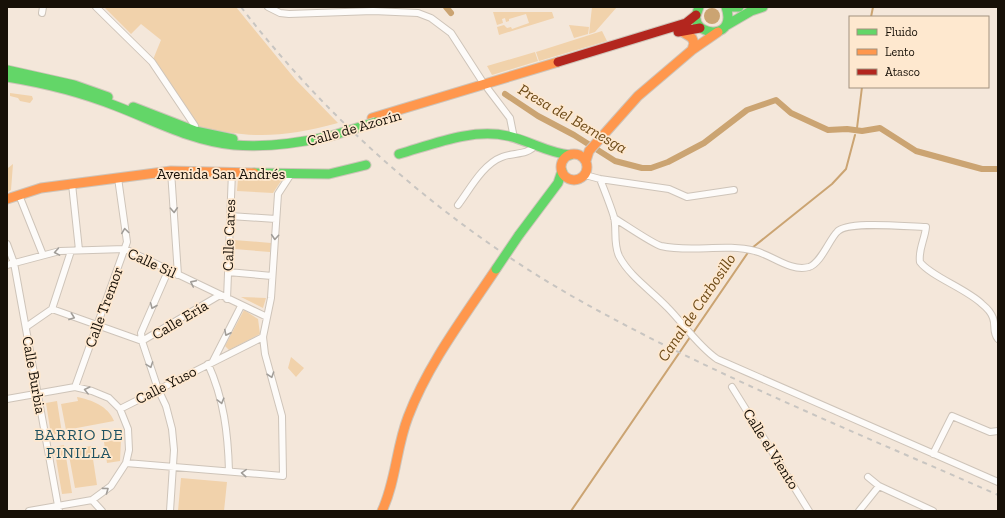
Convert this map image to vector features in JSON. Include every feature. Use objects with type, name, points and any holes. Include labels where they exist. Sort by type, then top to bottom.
[{"type":"main road","points":[[727,25],[729,15],[726,7],[739,7]]},
{"type":"main road","points":[[382,511],[388,498],[405,426],[420,390],[437,358],[496,269],[519,235],[558,183],[565,158],[592,148],[638,96],[692,50],[727,25],[751,11],[763,7]]},
{"type":"main road","name":"Calle de Azorín","points":[[7,77],[75,92],[175,130],[219,143],[264,146],[284,145],[374,120],[686,23],[697,11]]},
{"type":"main road","points":[[692,50],[701,38],[697,11]]},
{"type":"main road","name":"Calle de Azorín","points":[[486,86],[681,31],[700,28]]},
{"type":"main road","points":[[700,28],[708,33],[718,32]]},
{"type":"main road","points":[[681,31],[687,33],[693,38],[694,45],[692,50]]},
{"type":"main road","name":"Calle de Azorín","points":[[7,70],[74,85],[195,131],[245,140],[268,141],[329,133]]},
{"type":"main road","points":[[400,154],[454,139],[489,134],[514,138],[555,152],[575,155],[587,170]]},
{"type":"main road","points":[[558,183],[572,180],[587,170],[592,148]]},
{"type":"main road","points":[[555,152],[561,159],[565,176],[572,180]]},
{"type":"main road","name":"Avenida San Andrés","points":[[7,199],[41,188],[172,171],[329,174],[366,165]]},
{"type":"main road","points":[[388,498],[392,511]]},
{"type":"street","points":[[96,7],[152,62],[195,126],[195,131]]},
{"type":"street","points":[[268,7],[280,13],[289,14],[412,9],[430,18],[451,33],[486,86],[510,118],[514,138]]},
{"type":"street","points":[[458,205],[489,165],[502,156],[521,154],[536,145]]},
{"type":"street","points":[[587,170],[600,179],[669,189],[687,197],[734,190]]},
{"type":"street","points":[[172,171],[178,275]]},
{"type":"street","name":"Calle Cares","points":[[227,299],[232,172]]},
{"type":"street","points":[[126,463],[283,476],[282,416],[265,354],[263,337],[271,298],[278,194],[291,174]]},
{"type":"street","name":"Calle Tremor","points":[[74,387],[127,242],[118,178]]},
{"type":"street","points":[[600,179],[614,218],[615,239],[619,256],[635,278],[666,306],[696,337],[703,349],[717,359],[998,482]]},
{"type":"street","points":[[72,184],[79,250]]},
{"type":"street","points":[[19,195],[43,255]]},
{"type":"street","points":[[230,216],[276,219]]},
{"type":"street","points":[[614,218],[660,246],[681,248],[745,249],[755,251],[799,268],[810,266],[827,248],[837,230],[852,224],[926,227],[926,237],[919,255],[920,262],[933,272],[968,292],[981,302],[990,311],[994,319],[994,333],[998,339]]},
{"type":"street","name":"Calle Burbia","points":[[7,244],[14,263],[58,509]]},
{"type":"street","name":"Calle Sil","points":[[7,265],[60,251],[125,249],[241,306],[267,317]]},
{"type":"street","points":[[26,327],[52,309],[71,251]]},
{"type":"street","points":[[52,309],[142,341],[141,333],[168,271]]},
{"type":"street","points":[[228,272],[272,276]]},
{"type":"street","name":"Calle Ería","points":[[170,511],[173,439],[170,418],[158,389],[142,341],[220,295]]},
{"type":"street","name":"Calle Yuso","points":[[210,362],[241,306]]},
{"type":"street","name":"Calle Yuso","points":[[120,409],[210,362],[263,337]]},
{"type":"street","points":[[210,362],[222,403],[228,432],[229,471]]},
{"type":"street","points":[[7,399],[74,387],[92,390],[109,398],[120,409],[128,429],[129,450],[126,463],[111,486],[92,500],[58,509],[29,511]]},
{"type":"street","name":"Calle el Viento","points":[[732,387],[809,511]]},
{"type":"street","points":[[933,454],[952,416],[990,432],[998,431]]},
{"type":"street","points":[[868,477],[879,486],[933,511]]},
{"type":"street","points":[[859,511],[879,486]]},
{"type":"street","points":[[92,500],[102,511]]},
{"type":"shaded area","points":[[104,7],[236,7],[295,79],[338,123],[300,132],[266,135],[233,133],[195,126],[152,62],[161,40],[141,24],[131,34]]},
{"type":"shaded area","points":[[592,7],[617,7],[595,32],[589,34]]},
{"type":"shaded area","points":[[712,8],[719,13],[720,16],[715,23],[712,24],[705,19],[704,16],[709,9]]},
{"type":"shaded area","points":[[493,12],[552,12],[554,18],[499,35],[497,27],[504,25],[507,28],[511,27],[512,29],[529,23],[526,14],[509,19],[509,21],[506,22],[505,18],[502,19],[503,23],[497,25]]},
{"type":"shaded area","points":[[569,25],[589,27],[588,34],[574,38]]},
{"type":"shaded area","points":[[602,31],[607,41],[539,61],[536,52]]},
{"type":"shaded area","points":[[535,52],[538,61],[492,75],[487,66]]},
{"type":"shaded area","points":[[10,93],[32,96],[33,99],[30,103],[20,101],[18,98],[10,96]]},
{"type":"shaded area","points":[[13,164],[11,190],[8,192],[8,168]]},
{"type":"shaded area","points":[[283,178],[273,193],[237,191],[238,179]]},
{"type":"shaded area","points":[[234,240],[271,243],[270,252],[234,249]]},
{"type":"shaded area","points":[[241,297],[266,298],[263,308]]},
{"type":"shaded area","points":[[244,310],[258,319],[260,334],[229,350],[225,346]]},
{"type":"shaded area","points":[[291,357],[304,368],[296,377],[288,368]]},
{"type":"shaded area","points":[[77,397],[99,404],[108,411],[114,421],[66,430],[61,404],[78,401]]},
{"type":"shaded area","points":[[57,401],[62,433],[51,435],[46,403]]},
{"type":"shaded area","points":[[121,439],[120,461],[107,463],[104,442]]},
{"type":"shaded area","points":[[64,445],[72,493],[62,494],[54,447]]},
{"type":"shaded area","points":[[91,446],[97,485],[75,488],[68,450]]},
{"type":"shaded area","points":[[181,478],[227,482],[224,511],[178,511]]},
{"type":"waterway","name":"Presa del Bernesga","points":[[446,7],[451,13]]},
{"type":"waterway","name":"Canal de Carbosillo","points":[[871,16],[873,7]]},
{"type":"waterway","name":"Canal de Carbosillo","points":[[857,128],[862,88]]},
{"type":"waterway","name":"Presa del Bernesga","points":[[505,94],[538,116],[574,135],[615,161],[642,168],[651,168],[668,162],[704,143],[747,110],[776,100],[791,113],[828,130],[847,129],[862,131],[880,128],[916,151],[982,169],[998,169]]},
{"type":"waterway","name":"Canal de Carbosillo","points":[[752,248],[832,184],[846,169],[855,135]]},
{"type":"waterway","name":"Canal de Carbosillo","points":[[571,511],[749,251]]},
{"type":"railway","points":[[241,7],[315,94],[398,173],[443,210],[489,244],[537,275],[586,304],[687,356],[790,404],[998,495]]},
{"type":"traffic: fast","points":[[699,7],[696,15],[698,25],[709,32],[722,30],[726,25],[728,17],[726,7]]},
{"type":"traffic: fast","points":[[727,7],[739,7]]},
{"type":"traffic: fast","points":[[727,25],[751,11],[763,7]]},
{"type":"traffic: fast","points":[[7,70],[74,85],[108,97]]},
{"type":"traffic: fast","points":[[7,77],[49,85],[89,96],[174,130],[218,143],[259,146],[295,143],[331,136]]},
{"type":"traffic: fast","points":[[133,107],[195,131],[233,139]]},
{"type":"traffic: fast","points":[[331,136],[376,122]]},
{"type":"traffic: fast","points":[[399,154],[453,138],[481,134],[494,134],[516,138],[554,152],[570,155]]},
{"type":"traffic: fast","points":[[254,173],[329,174],[366,165]]},
{"type":"traffic: fast","points":[[519,235],[558,183],[562,171]]},
{"type":"traffic: fast","points":[[496,269],[519,235]]},
{"type":"traffic: slow","points":[[681,31],[692,38],[694,43],[692,50]]},
{"type":"traffic: slow","points":[[586,161],[589,151],[638,96],[692,50],[718,32]]},
{"type":"traffic: slow","points":[[372,118],[558,62]]},
{"type":"traffic: slow","points":[[574,154],[583,158],[587,167],[583,176],[574,180],[565,176],[561,167],[565,158],[574,154]]},
{"type":"traffic: slow","points":[[7,199],[41,188],[171,171],[254,173]]},
{"type":"traffic: slow","points":[[382,511],[387,500],[404,429],[416,397],[436,360],[496,269]]},
{"type":"traffic: jam","points":[[558,62],[686,23],[696,15]]},
{"type":"traffic: jam","points":[[678,32],[700,28]]},
{"type":"district","name":"BARRIO DE PINILLA","points":[[79,443]]}]
